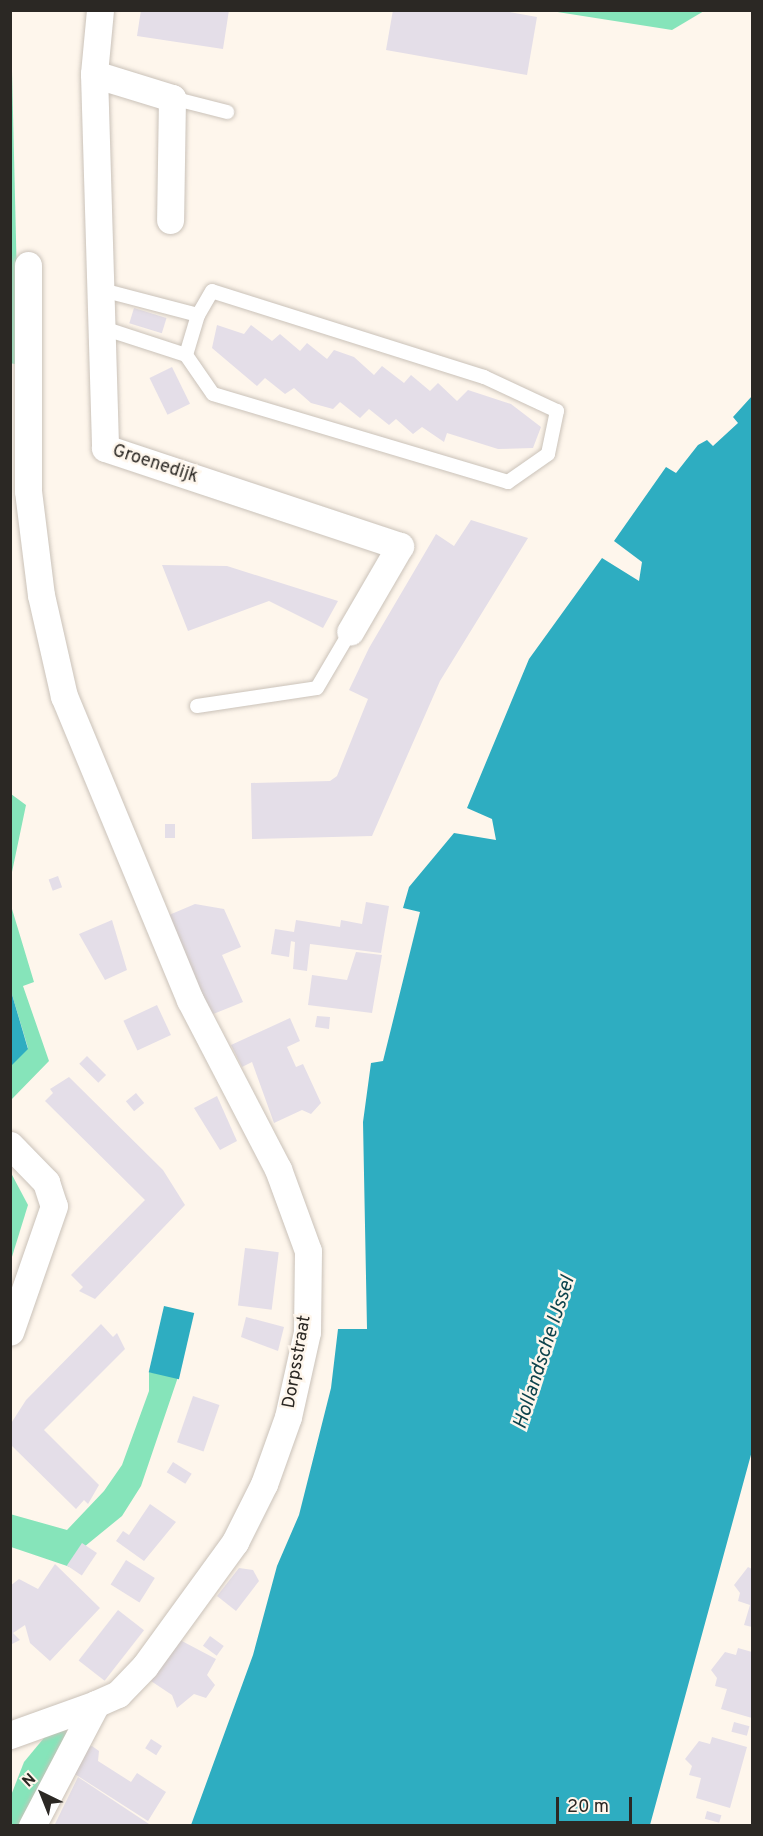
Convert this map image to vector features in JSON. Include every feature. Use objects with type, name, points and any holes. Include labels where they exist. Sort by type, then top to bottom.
[{"type":"street","name":"Groenedijk","points":[[100,10],[94,74],[105,448],[400,546],[350,632]]},
{"type":"street","points":[[94,74],[172,98],[170,220]]},
{"type":"street","name":"Dorpsstraat","points":[[10,1735],[118,1694],[145,1666],[235,1542],[264,1484],[288,1417],[307,1332],[308,1251],[296,1214],[190,1000],[64,696],[41,595],[27,491],[28,266]]},
{"type":"street","points":[[10,1145],[46,1182],[54,1206],[10,1332]]},
{"type":"street","points":[[32,1826],[96,1704]]},
{"type":"lane","points":[[172,98],[227,112]]},
{"type":"lane","points":[[102,290],[198,315]]},
{"type":"lane","points":[[100,327],[186,355],[213,394],[508,482],[548,454],[557,411],[484,377],[212,291],[198,315],[186,355]]},
{"type":"lane","points":[[197,706],[317,688],[350,632]]},
{"type":"green space","points":[[704,10],[672,30],[551,11]]},
{"type":"green space","points":[[11,29],[19,365],[10,363]]},
{"type":"green space","points":[[11,794],[26,805],[12,872],[12,909],[34,982],[23,986],[49,1061],[11,1100],[10,1066],[28,1048],[11,991]]},
{"type":"green space","points":[[11,1173],[28,1205],[11,1260]]},
{"type":"green space","points":[[149,1372],[178,1377],[141,1486],[122,1516],[84,1547],[73,1568],[11,1547],[10,1514],[67,1530],[104,1491],[122,1465],[149,1391]]},
{"type":"green space","points":[[75,1723],[21,1825],[11,1825],[10,1798],[24,1762],[53,1727]]},
{"type":"water","name":"Hollandsche IJssel","points":[[752,396],[752,1451],[650,1825],[191,1825],[253,1655],[277,1566],[299,1515],[331,1388],[338,1329],[367,1329],[363,1122],[371,1063],[383,1061],[420,912],[403,908],[409,887],[454,833],[496,840],[492,819],[467,808],[529,659],[602,558],[639,581],[642,562],[614,541],[666,467],[676,473],[698,445],[707,440],[713,446],[738,423],[733,417]]},
{"type":"water","points":[[11,991],[28,1049],[10,1066]]},
{"type":"water","points":[[164,1306],[194,1313],[179,1379],[149,1372]]},
{"type":"building","points":[[141,10],[229,10],[223,49],[137,36]]},
{"type":"building","points":[[393,10],[498,10],[537,17],[527,75],[386,50]]},
{"type":"building","points":[[134,308],[167,318],[162,333],[129,323]]},
{"type":"building","points":[[217,325],[244,334],[251,325],[272,341],[280,334],[300,351],[307,343],[327,359],[334,350],[354,357],[374,375],[382,366],[404,383],[411,375],[430,391],[438,383],[457,401],[468,390],[511,404],[541,427],[533,448],[498,449],[447,433],[444,442],[422,427],[413,434],[396,419],[389,425],[369,409],[360,418],[340,402],[333,409],[311,403],[294,388],[285,394],[265,378],[257,386],[212,348]]},
{"type":"building","points":[[172,367],[190,404],[168,415],[150,378]]},
{"type":"building","points":[[471,520],[528,538],[440,681],[372,836],[252,839],[251,783],[330,781],[337,776],[368,699],[349,690],[369,648],[436,534],[454,546]]},
{"type":"building","points":[[162,565],[227,566],[338,601],[323,628],[269,601],[188,631]]},
{"type":"building","points":[[165,824],[175,824],[175,838],[165,838]]},
{"type":"building","points":[[58,876],[62,887],[53,891],[49,879]]},
{"type":"building","points":[[366,902],[389,906],[381,953],[310,944],[307,971],[293,969],[295,942],[291,941],[289,957],[271,954],[275,929],[294,932],[296,920],[340,927],[341,920],[362,924]]},
{"type":"building","points":[[195,904],[224,909],[241,947],[222,955],[243,1002],[206,1017],[162,918]]},
{"type":"building","points":[[112,920],[127,970],[105,980],[79,934]]},
{"type":"building","points":[[356,952],[382,955],[372,1013],[308,1005],[312,975],[347,980]]},
{"type":"building","points":[[157,1005],[171,1035],[137,1051],[123,1021]]},
{"type":"building","points":[[317,1016],[330,1017],[329,1029],[315,1027]]},
{"type":"building","points":[[290,1018],[300,1041],[287,1047],[296,1067],[303,1064],[321,1103],[311,1114],[302,1110],[274,1123],[252,1062],[242,1067],[231,1045]]},
{"type":"building","points":[[87,1056],[106,1075],[98,1083],[79,1064]]},
{"type":"building","points":[[69,1077],[163,1170],[185,1205],[95,1299],[79,1291],[83,1287],[71,1275],[145,1200],[45,1101],[53,1093],[50,1089]]},
{"type":"building","points":[[136,1093],[144,1103],[134,1111],[126,1101]]},
{"type":"building","points":[[217,1096],[237,1141],[220,1150],[194,1108]]},
{"type":"building","points":[[245,1248],[279,1252],[272,1310],[238,1306]]},
{"type":"building","points":[[246,1317],[284,1327],[278,1351],[241,1337]]},
{"type":"building","points":[[101,1324],[113,1337],[117,1333],[125,1349],[44,1430],[99,1485],[88,1504],[84,1500],[76,1509],[12,1446],[10,1425],[26,1400]]},
{"type":"building","points":[[193,1396],[219,1405],[204,1451],[177,1442]]},
{"type":"building","points":[[173,1462],[192,1474],[185,1484],[167,1472]]},
{"type":"building","points":[[150,1504],[176,1522],[144,1561],[116,1541],[123,1531],[129,1535]]},
{"type":"building","points":[[82,1543],[97,1553],[82,1575],[67,1565]]},
{"type":"building","points":[[126,1560],[155,1578],[139,1603],[111,1585]]},
{"type":"building","points":[[55,1564],[100,1608],[50,1661],[30,1643],[25,1625],[13,1633],[20,1640],[10,1645],[10,1586],[19,1579],[38,1589]]},
{"type":"building","points":[[748,1567],[752,1569],[752,1627],[744,1625],[750,1605],[738,1601],[740,1593],[734,1585]]},
{"type":"building","points":[[239,1568],[253,1570],[259,1581],[236,1611],[217,1596]]},
{"type":"building","points":[[118,1610],[144,1630],[105,1681],[79,1660]]},
{"type":"building","points":[[210,1636],[224,1646],[217,1656],[203,1646]]},
{"type":"building","points":[[180,1640],[216,1659],[207,1675],[215,1685],[206,1698],[194,1694],[177,1708],[172,1695],[151,1681]]},
{"type":"building","points":[[738,1648],[752,1652],[752,1718],[721,1709],[727,1689],[715,1686],[717,1678],[711,1670],[725,1652],[736,1655]]},
{"type":"building","points":[[734,1722],[749,1726],[747,1736],[731,1732]]},
{"type":"building","points":[[712,1737],[747,1747],[730,1808],[696,1798],[701,1778],[689,1775],[692,1766],[685,1759],[699,1741],[710,1744]]},
{"type":"building","points":[[151,1739],[162,1746],[156,1755],[145,1748]]},
{"type":"building","points":[[92,1746],[99,1751],[98,1761],[131,1782],[137,1773],[166,1792],[148,1821],[70,1771],[84,1748]]},
{"type":"building","points":[[78,1777],[152,1826],[54,1826]]},
{"type":"building","points":[[707,1811],[721,1815],[719,1823],[705,1819]]}]
